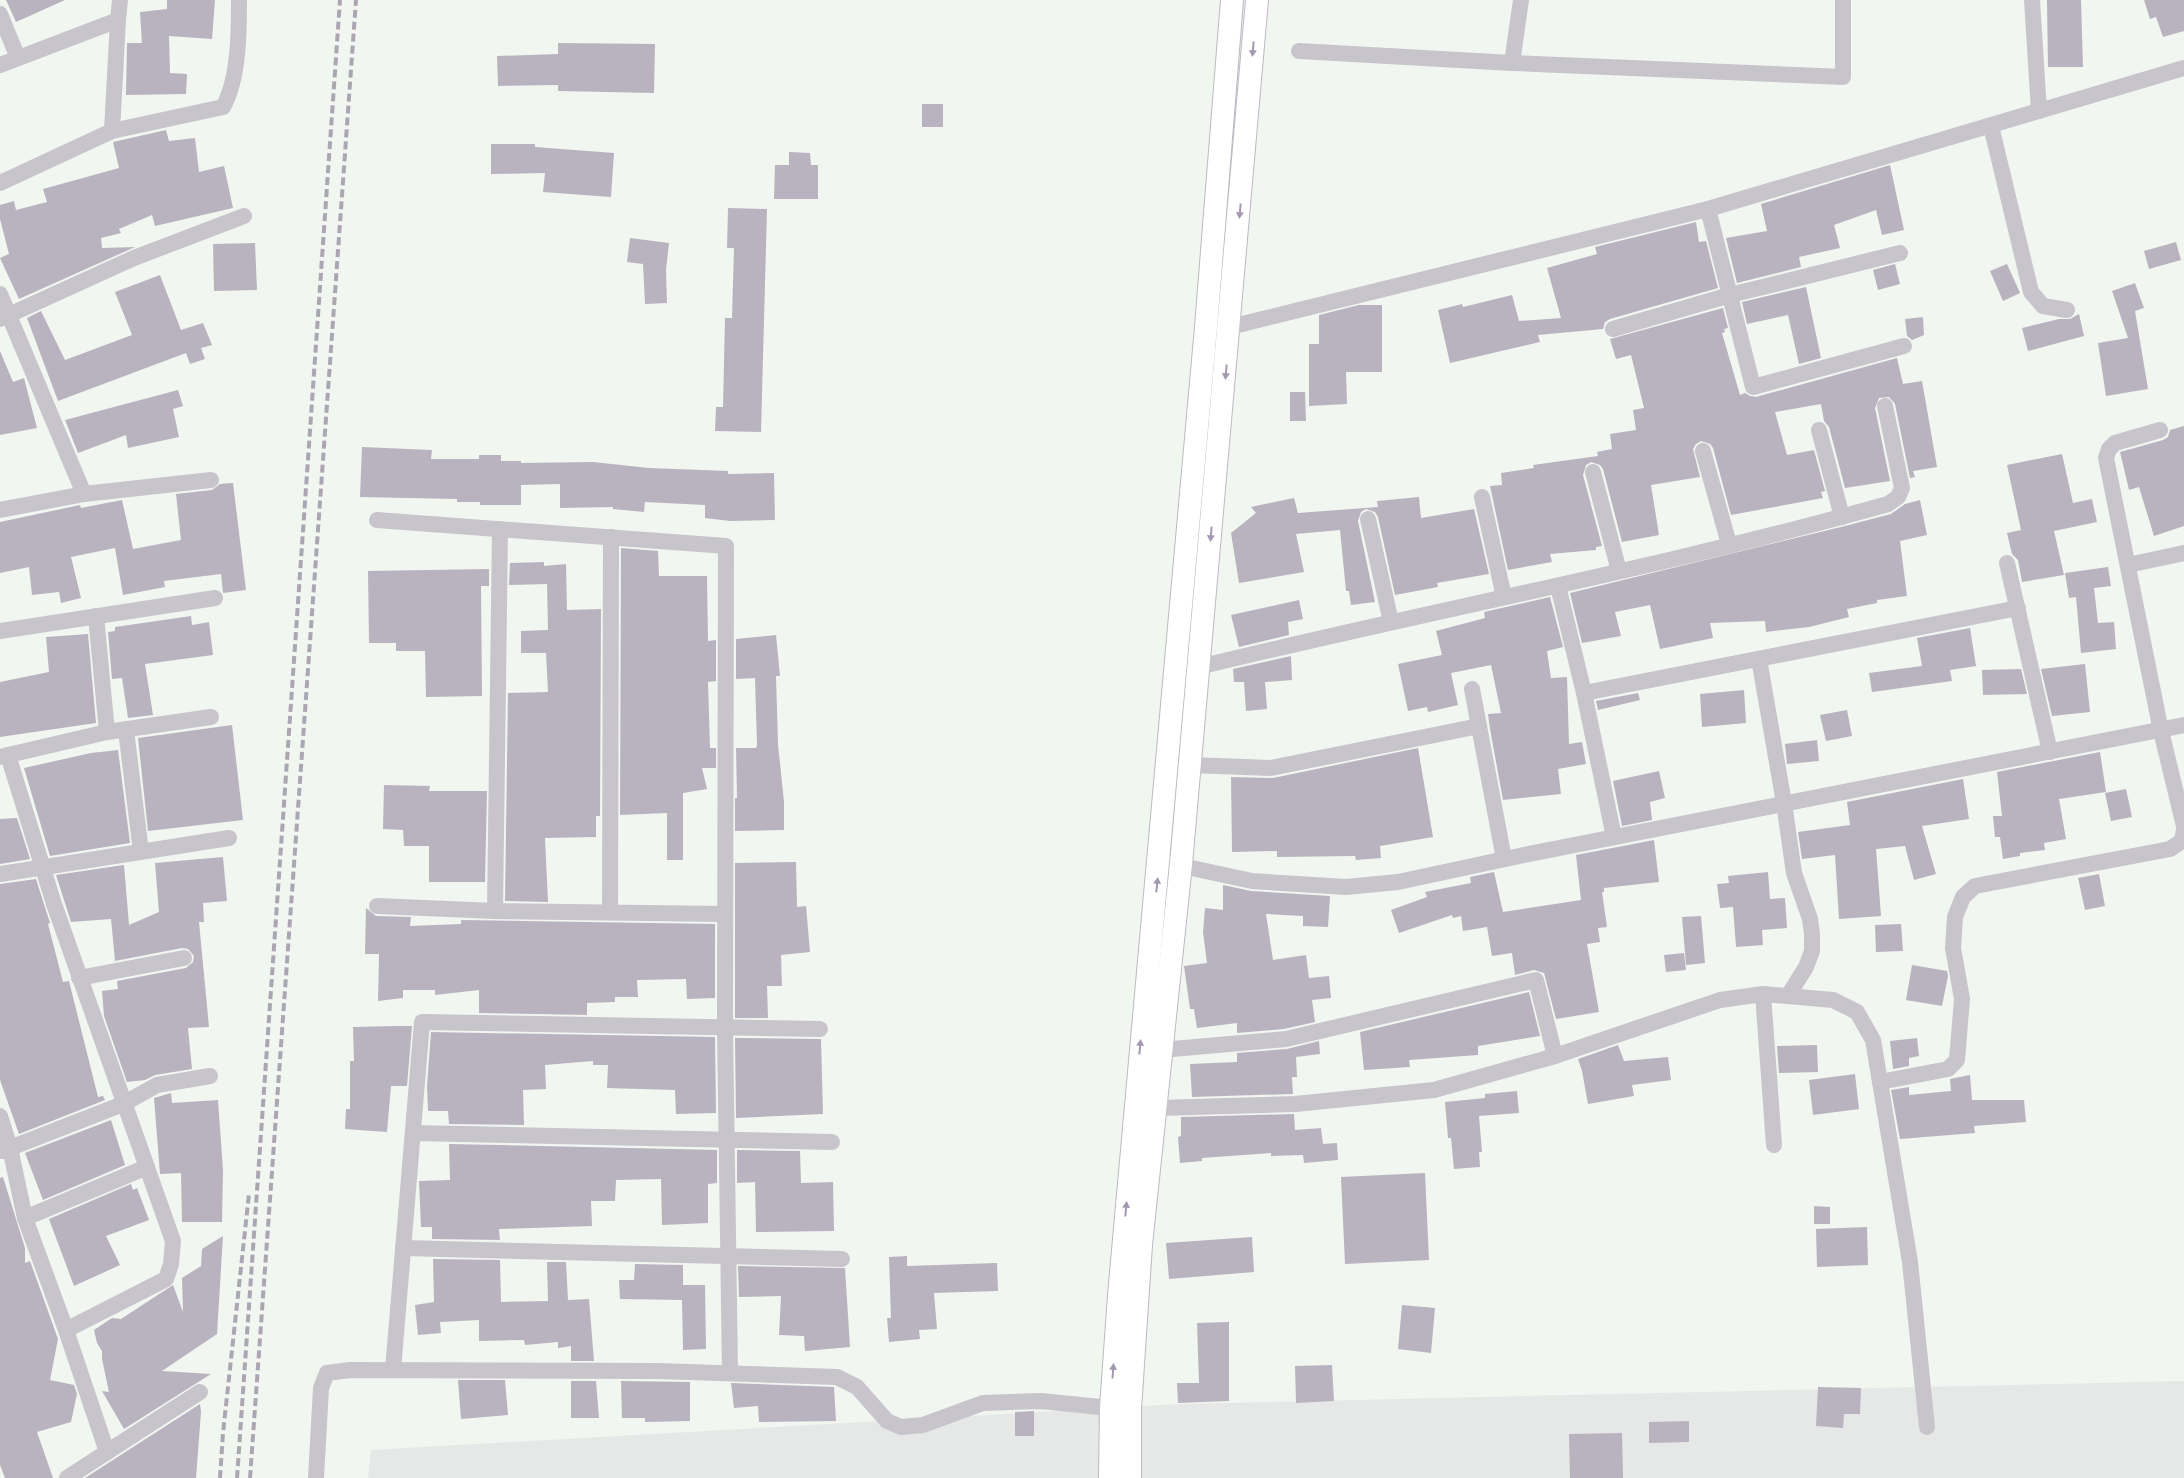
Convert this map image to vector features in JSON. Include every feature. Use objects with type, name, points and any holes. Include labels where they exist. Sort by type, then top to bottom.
[{"type":"street","points":[[112,131],[120,0]]},
{"type":"street","points":[[0,182],[112,131],[223,107],[229,95],[234,69],[239,0]]},
{"type":"street","points":[[1110,1478],[1141,1245],[1162,1050],[1170,862],[1206,327],[1232,0]]},
{"type":"street","points":[[1130,1478],[1120,1409],[1143,1018],[1170,862],[1190,765],[1258,0]]},
{"type":"street","points":[[1512,63],[1521,0]]},
{"type":"street","points":[[1299,51],[1512,63],[1843,77],[1843,0]]},
{"type":"street","points":[[2032,0],[2039,111]]},
{"type":"street","points":[[0,14],[18,58]]},
{"type":"street","points":[[0,65],[118,20]]},
{"type":"street","points":[[1206,327],[1230,328],[1708,209],[2184,68]]},
{"type":"street","points":[[1991,126],[2031,292],[2043,306],[2068,310]]},
{"type":"street","points":[[1708,209],[1754,387],[1904,346]]},
{"type":"street","points":[[5,317],[134,258],[244,216]]},
{"type":"street","points":[[1613,329],[1730,295],[1900,253]]},
{"type":"street","points":[[0,294],[5,317],[84,494]]},
{"type":"street","points":[[1199,667],[1391,622],[1558,586],[1842,517],[1888,504],[1898,497],[1902,488],[1885,406]]},
{"type":"street","points":[[1819,430],[1842,517]]},
{"type":"street","points":[[2160,430],[2115,442],[2109,448],[2106,458],[2161,731],[2184,826]]},
{"type":"street","points":[[1703,452],[1729,544]]},
{"type":"street","points":[[1593,472],[1619,571]]},
{"type":"street","points":[[0,510],[84,494],[211,480]]},
{"type":"street","points":[[1482,497],[1504,597]]},
{"type":"street","points":[[1368,519],[1391,622]]},
{"type":"street","points":[[378,520],[726,546],[725,1027],[730,1374]]},
{"type":"street","points":[[495,911],[500,529]]},
{"type":"street","points":[[610,912],[611,537]]},
{"type":"street","points":[[2128,565],[2184,553]]},
{"type":"street","points":[[2008,563],[2050,752]]},
{"type":"street","points":[[1558,586],[1584,693],[1614,837]]},
{"type":"street","points":[[0,631],[215,598]]},
{"type":"street","points":[[1584,693],[2018,608]]},
{"type":"street","points":[[96,616],[108,732]]},
{"type":"street","points":[[1759,659],[1794,873],[1810,919],[1812,934],[1812,951],[1806,967],[1788,996]]},
{"type":"street","points":[[1472,689],[1504,859]]},
{"type":"street","points":[[66,1330],[166,1278],[171,1264],[173,1240],[79,978],[4,756],[108,732],[211,717]]},
{"type":"street","points":[[1170,862],[1252,881],[1346,887],[1398,882],[1614,837],[2184,725]]},
{"type":"street","points":[[1190,765],[1271,768],[1479,726]]},
{"type":"street","points":[[126,730],[141,852]]},
{"type":"street","points":[[1880,1082],[1948,1069],[1957,1060],[1962,999],[1953,948],[1955,917],[1962,897],[1975,886],[2170,848],[2182,841],[2184,830]]},
{"type":"street","points":[[0,874],[229,838]]},
{"type":"street","points":[[377,906],[495,911],[725,914]]},
{"type":"street","points":[[79,978],[184,958]]},
{"type":"street","points":[[1162,1050],[1286,1039],[1536,980],[1555,1056]]},
{"type":"street","points":[[1763,994],[1774,1145]]},
{"type":"street","points":[[1157,1108],[1295,1104],[1434,1090],[1555,1056],[1720,1000],[1763,994],[1832,1000],[1857,1012],[1873,1040],[1910,1262],[1927,1427]]},
{"type":"street","points":[[394,1370],[422,1022],[820,1029]]},
{"type":"street","points":[[5,1150],[123,1104],[157,1085],[210,1076]]},
{"type":"street","points":[[0,1116],[5,1150],[24,1218],[66,1330],[107,1452]]},
{"type":"street","points":[[413,1133],[832,1142]]},
{"type":"street","points":[[24,1218],[147,1167]]},
{"type":"street","points":[[403,1248],[842,1259]]},
{"type":"street","points":[[316,1478],[321,1388],[324,1377],[327,1373],[350,1370],[837,1376],[858,1387],[887,1421],[901,1427],[923,1425],[983,1403],[1041,1401],[1120,1409]]},
{"type":"street","points":[[67,1478],[200,1392]]},
{"type":"shaded area","points":[[2184,1381],[2184,1478],[368,1478],[371,1450],[1180,1404]]},
{"type":"building","points":[[6,0],[65,0],[16,22]]},
{"type":"building","points":[[167,0],[215,0],[212,39],[169,36],[170,73],[187,74],[186,94],[126,95],[127,43],[142,43],[140,12],[167,9]]},
{"type":"building","points":[[2047,0],[2081,0],[2083,67],[2048,67]]},
{"type":"building","points":[[2144,0],[2184,0],[2184,31],[2163,37],[2156,17],[2150,19]]},
{"type":"building","points":[[558,43],[655,44],[654,93],[558,91],[558,85],[498,86],[497,56],[558,54]]},
{"type":"building","points":[[922,104],[943,104],[943,127],[922,127]]},
{"type":"building","points":[[166,130],[169,141],[195,138],[199,172],[224,166],[233,208],[155,226],[152,215],[119,229],[121,233],[101,238],[102,248],[135,247],[19,299],[0,258],[9,254],[0,219],[0,205],[14,201],[16,210],[47,202],[43,189],[119,168],[113,142]]},
{"type":"building","points":[[491,144],[535,144],[535,147],[614,153],[611,197],[543,192],[545,173],[491,174]]},
{"type":"building","points":[[789,152],[810,153],[811,165],[818,165],[818,199],[774,199],[775,165],[789,165]]},
{"type":"building","points":[[1890,165],[1904,230],[1882,235],[1876,210],[1834,225],[1840,248],[1799,257],[1801,267],[1737,283],[1726,238],[1767,231],[1761,204]]},
{"type":"building","points":[[728,208],[767,209],[761,432],[715,431],[716,407],[723,407],[725,318],[732,318],[734,248],[727,248]]},
{"type":"building","points":[[1696,222],[1699,242],[1706,241],[1718,288],[1610,319],[1605,322],[1603,329],[1538,335],[1540,342],[1450,363],[1438,310],[1462,304],[1463,307],[1512,295],[1519,321],[1561,318],[1547,268],[1597,254],[1595,247]]},
{"type":"building","points":[[630,238],[669,243],[666,270],[667,303],[645,304],[643,264],[627,262]]},
{"type":"building","points":[[2176,242],[2181,260],[2149,269],[2144,251]]},
{"type":"building","points":[[255,243],[257,290],[214,291],[213,244]]},
{"type":"building","points":[[1895,264],[1900,284],[1878,290],[1873,270]]},
{"type":"building","points":[[2007,264],[2020,293],[2003,301],[1990,271]]},
{"type":"building","points":[[160,275],[181,330],[203,323],[212,345],[201,348],[205,359],[190,364],[186,353],[58,401],[27,318],[41,311],[65,360],[132,335],[115,292]]},
{"type":"building","points":[[2135,283],[2144,308],[2135,311],[2148,389],[2106,396],[2098,343],[2128,338],[2112,291]]},
{"type":"building","points":[[1806,287],[1821,358],[1799,364],[1788,315],[1747,324],[1742,302]]},
{"type":"building","points":[[1359,305],[1382,305],[1382,372],[1346,372],[1347,404],[1309,406],[1309,344],[1319,344],[1319,315]]},
{"type":"building","points":[[1723,308],[1728,328],[1724,329],[1725,332],[1722,333],[1740,395],[1745,393],[1756,397],[1897,358],[1903,384],[1922,381],[1937,467],[1913,471],[1915,477],[1910,478],[1895,404],[1889,397],[1879,398],[1875,408],[1890,481],[1845,488],[1829,427],[1824,421],[1821,404],[1775,412],[1787,455],[1814,450],[1825,491],[1821,492],[1823,498],[1731,515],[1713,448],[1710,444],[1701,441],[1693,449],[1700,477],[1651,485],[1659,535],[1622,542],[1603,469],[1600,465],[1591,462],[1586,465],[1583,475],[1602,546],[1596,547],[1596,550],[1550,554],[1552,562],[1508,570],[1490,486],[1502,485],[1501,473],[1534,468],[1533,465],[1598,456],[1597,452],[1612,449],[1610,434],[1636,430],[1633,410],[1644,408],[1631,355],[1616,359],[1610,339]]},
{"type":"building","points":[[2079,314],[2084,336],[2028,351],[2022,328],[2059,319],[2070,319]]},
{"type":"building","points":[[1923,317],[1924,335],[1912,340],[1907,336],[1905,319]]},
{"type":"building","points":[[0,351],[13,382],[24,378],[37,428],[0,435]]},
{"type":"building","points":[[178,390],[183,406],[173,409],[179,437],[128,448],[126,435],[78,453],[65,420]]},
{"type":"building","points":[[1290,392],[1305,392],[1306,421],[1290,421]]},
{"type":"building","points":[[2184,426],[2184,526],[2154,536],[2139,487],[2129,490],[2120,452],[2163,440],[2168,437],[2170,430]]},
{"type":"building","points":[[362,447],[432,450],[431,459],[479,459],[479,455],[501,455],[501,461],[521,461],[521,463],[593,462],[649,468],[728,471],[728,474],[774,473],[775,520],[730,521],[705,518],[705,505],[645,502],[644,512],[613,509],[613,507],[560,508],[560,484],[521,485],[521,505],[480,505],[480,502],[457,502],[457,499],[360,497]]},
{"type":"building","points":[[2062,454],[2073,503],[2092,499],[2097,522],[2054,531],[2064,575],[2022,582],[2018,560],[2012,554],[2007,533],[2021,530],[2007,465]]},
{"type":"building","points":[[233,483],[246,590],[223,593],[221,574],[164,581],[165,587],[123,595],[115,548],[71,557],[81,598],[61,603],[59,592],[32,595],[29,567],[0,573],[0,522],[80,505],[81,508],[122,500],[133,549],[181,540],[176,494],[212,490],[220,484]]},
{"type":"building","points":[[1419,497],[1421,518],[1474,509],[1489,574],[1437,583],[1438,587],[1395,595],[1378,517],[1375,512],[1366,509],[1361,512],[1358,521],[1375,602],[1351,605],[1349,591],[1346,591],[1340,530],[1296,534],[1304,572],[1239,583],[1231,533],[1256,513],[1251,507],[1294,498],[1298,513],[1378,507],[1377,501]]},
{"type":"building","points":[[1920,500],[1927,535],[1900,541],[1907,596],[1877,600],[1877,603],[1847,609],[1849,617],[1809,627],[1766,632],[1765,621],[1710,623],[1713,638],[1660,649],[1650,605],[1615,612],[1621,636],[1582,643],[1570,593],[1891,514],[1905,504]]},
{"type":"building","points":[[621,548],[658,551],[659,576],[707,576],[708,641],[716,640],[716,681],[708,682],[710,748],[716,748],[716,768],[702,768],[707,789],[683,793],[683,860],[667,860],[667,813],[620,815]]},
{"type":"building","points":[[544,562],[544,566],[566,564],[567,610],[601,609],[600,816],[596,816],[596,837],[545,838],[548,902],[505,901],[508,693],[548,692],[546,653],[521,653],[521,631],[548,630],[547,584],[509,585],[510,563]]},
{"type":"building","points":[[2108,567],[2111,586],[2094,588],[2098,623],[2114,622],[2116,649],[2081,653],[2076,597],[2069,598],[2065,573]]},
{"type":"building","points":[[489,569],[489,586],[481,586],[482,696],[426,697],[425,651],[396,651],[396,643],[369,643],[368,571]]},
{"type":"building","points":[[1550,597],[1563,647],[1547,651],[1551,678],[1567,677],[1569,744],[1582,742],[1586,764],[1558,769],[1561,794],[1503,800],[1488,714],[1501,713],[1491,665],[1451,673],[1458,705],[1428,712],[1427,707],[1408,711],[1398,664],[1442,655],[1436,631],[1485,618],[1484,612]]},
{"type":"building","points":[[1299,600],[1303,619],[1288,622],[1289,635],[1239,647],[1231,615]]},
{"type":"building","points":[[191,616],[192,625],[209,622],[213,655],[145,664],[153,715],[128,718],[122,678],[112,679],[108,632],[115,631],[115,627]]},
{"type":"building","points":[[1970,628],[1976,666],[1950,670],[1952,681],[1872,692],[1869,673],[1922,666],[1917,638]]},
{"type":"building","points":[[88,634],[96,723],[0,737],[0,682],[49,672],[46,637]]},
{"type":"building","points":[[776,635],[780,676],[776,676],[778,744],[784,802],[784,830],[735,831],[735,798],[737,798],[736,748],[756,748],[757,745],[755,678],[736,679],[736,639]]},
{"type":"building","points":[[1291,656],[1292,680],[1265,682],[1267,709],[1246,711],[1244,682],[1234,682],[1233,669]]},
{"type":"building","points":[[2085,664],[2090,712],[2052,716],[2041,669]]},
{"type":"building","points":[[2021,669],[2027,694],[1983,695],[1982,670]]},
{"type":"building","points":[[1744,690],[1746,723],[1702,727],[1700,694]]},
{"type":"building","points":[[1638,693],[1640,700],[1598,710],[1596,701]]},
{"type":"building","points":[[1847,710],[1852,736],[1826,741],[1820,715]]},
{"type":"building","points":[[232,725],[243,820],[148,831],[138,738]]},
{"type":"building","points":[[1817,740],[1819,761],[1787,764],[1785,744]]},
{"type":"building","points":[[1418,748],[1433,837],[1380,846],[1381,858],[1356,860],[1355,856],[1277,857],[1277,851],[1232,852],[1231,777],[1273,778]]},
{"type":"building","points":[[118,750],[130,843],[50,856],[24,768],[91,753]]},
{"type":"building","points":[[2100,752],[2106,792],[2059,799],[2066,839],[2044,843],[2045,850],[2020,853],[2020,856],[2003,859],[2000,837],[1995,837],[1993,816],[2002,816],[1997,772]]},
{"type":"building","points":[[1659,771],[1665,798],[1650,802],[1652,820],[1622,826],[1613,781]]},
{"type":"building","points":[[1963,779],[1969,819],[1922,826],[1936,874],[1914,880],[1905,846],[1876,849],[1881,916],[1839,919],[1835,855],[1802,859],[1798,832],[1850,825],[1847,802]]},
{"type":"building","points":[[384,785],[430,786],[429,791],[487,791],[485,882],[429,882],[429,846],[404,846],[403,830],[383,829]]},
{"type":"building","points":[[2126,789],[2132,817],[2111,821],[2105,793]]},
{"type":"building","points":[[17,818],[30,859],[0,864],[0,819]]},
{"type":"building","points":[[1654,840],[1659,882],[1604,888],[1604,892],[1602,892],[1607,927],[1598,928],[1600,942],[1587,944],[1599,1012],[1556,1019],[1544,973],[1534,970],[1515,975],[1512,953],[1492,956],[1487,927],[1463,931],[1461,916],[1453,918],[1452,915],[1399,933],[1391,910],[1427,897],[1425,892],[1471,883],[1470,877],[1494,872],[1503,912],[1581,900],[1576,855]]},
{"type":"building","points":[[223,857],[227,901],[203,903],[204,922],[199,922],[209,1027],[188,1028],[192,1069],[155,1075],[145,1080],[127,1082],[104,1016],[102,991],[118,989],[117,981],[186,968],[193,962],[194,956],[188,949],[182,948],[115,961],[111,919],[71,922],[56,875],[124,865],[129,925],[159,912],[155,863]]},
{"type":"building","points":[[796,862],[797,907],[806,906],[810,952],[781,955],[782,986],[767,986],[768,1018],[735,1018],[735,863]]},
{"type":"building","points":[[1768,872],[1770,899],[1785,898],[1787,928],[1762,930],[1763,945],[1736,947],[1733,907],[1720,908],[1717,884],[1729,883],[1728,876]]},
{"type":"building","points":[[2099,874],[2105,906],[2085,910],[2078,878]]},
{"type":"building","points":[[36,879],[50,923],[48,924],[63,982],[69,981],[98,1097],[103,1096],[105,1100],[19,1134],[0,1080],[0,884]]},
{"type":"building","points":[[1223,885],[1251,891],[1330,896],[1328,927],[1303,926],[1303,916],[1266,914],[1273,960],[1306,955],[1309,978],[1329,976],[1331,998],[1312,1000],[1315,1022],[1284,1029],[1237,1033],[1237,1023],[1197,1028],[1194,1009],[1190,1009],[1184,966],[1207,963],[1203,932],[1205,908],[1223,910]]},
{"type":"building","points":[[366,908],[376,916],[411,917],[410,926],[461,924],[461,920],[715,924],[715,998],[687,999],[686,979],[637,980],[638,997],[615,997],[615,1002],[587,1003],[587,1015],[479,1013],[479,990],[435,995],[435,990],[403,990],[403,998],[378,1001],[379,954],[365,954]]},
{"type":"building","points":[[1701,916],[1705,963],[1686,965],[1682,917]]},
{"type":"building","points":[[1901,924],[1903,951],[1876,952],[1875,925]]},
{"type":"building","points":[[1684,953],[1686,970],[1666,972],[1664,955]]},
{"type":"building","points":[[1912,965],[1947,971],[1948,976],[1942,1006],[1906,1000]]},
{"type":"building","points":[[1529,992],[1540,1036],[1478,1046],[1478,1055],[1409,1060],[1410,1067],[1364,1070],[1360,1032]]},
{"type":"building","points":[[412,1026],[407,1086],[391,1086],[387,1132],[345,1129],[346,1109],[350,1109],[350,1061],[354,1061],[353,1027]]},
{"type":"building","points":[[431,1032],[715,1037],[716,1113],[676,1114],[675,1090],[607,1088],[608,1065],[593,1065],[593,1061],[545,1065],[546,1089],[523,1090],[524,1125],[449,1124],[448,1111],[428,1111],[427,1086]]},
{"type":"building","points":[[735,1038],[821,1039],[823,1114],[736,1118]]},
{"type":"building","points":[[1917,1038],[1919,1056],[1909,1058],[1909,1066],[1893,1069],[1890,1041]]},
{"type":"building","points":[[1319,1041],[1320,1054],[1296,1057],[1297,1077],[1292,1077],[1293,1094],[1192,1097],[1190,1064],[1237,1062],[1237,1053],[1287,1049]]},
{"type":"building","points":[[1618,1045],[1624,1061],[1668,1057],[1671,1080],[1632,1085],[1634,1096],[1588,1104],[1578,1059]]},
{"type":"building","points":[[1817,1045],[1818,1072],[1779,1073],[1777,1046]]},
{"type":"building","points":[[1855,1074],[1859,1109],[1813,1115],[1809,1080]]},
{"type":"building","points":[[1970,1075],[1972,1100],[2024,1100],[2026,1122],[1974,1126],[1975,1133],[1900,1139],[1891,1090],[1909,1087],[1909,1095],[1951,1091],[1950,1079]]},
{"type":"building","points":[[1517,1091],[1519,1113],[1479,1116],[1482,1152],[1479,1152],[1480,1167],[1454,1169],[1451,1138],[1448,1138],[1445,1102],[1485,1098],[1485,1094]]},
{"type":"building","points":[[171,1093],[172,1103],[218,1100],[223,1170],[222,1222],[182,1222],[181,1173],[160,1174],[154,1098]]},
{"type":"building","points":[[1294,1114],[1295,1130],[1321,1128],[1323,1144],[1337,1143],[1338,1160],[1304,1163],[1303,1155],[1271,1156],[1271,1153],[1202,1158],[1202,1161],[1180,1163],[1178,1137],[1181,1136],[1181,1117]]},
{"type":"building","points":[[111,1120],[125,1165],[43,1200],[25,1153]]},
{"type":"building","points":[[449,1144],[717,1150],[717,1183],[708,1184],[708,1223],[662,1225],[661,1179],[616,1180],[615,1201],[591,1201],[592,1226],[499,1229],[500,1240],[432,1239],[432,1227],[421,1227],[419,1181],[450,1180]]},
{"type":"building","points":[[737,1150],[800,1151],[801,1183],[833,1182],[834,1231],[756,1232],[755,1182],[737,1183]]},
{"type":"building","points":[[1425,1173],[1429,1260],[1345,1264],[1341,1177]]},
{"type":"building","points":[[3,1177],[25,1248],[25,1263],[30,1261],[58,1339],[50,1380],[74,1385],[77,1394],[71,1422],[37,1432],[53,1478],[5,1478],[0,1465],[0,1178]]},
{"type":"building","points":[[131,1184],[133,1190],[137,1188],[149,1220],[106,1236],[120,1265],[74,1286],[49,1219]]},
{"type":"building","points":[[1814,1206],[1830,1207],[1830,1224],[1814,1224]]},
{"type":"building","points":[[1867,1227],[1868,1265],[1817,1267],[1816,1229]]},
{"type":"building","points":[[223,1236],[217,1334],[162,1371],[211,1374],[124,1429],[102,1391],[109,1392],[102,1351],[97,1343],[94,1330],[112,1318],[121,1319],[173,1285],[183,1312],[182,1278],[201,1266],[202,1249]]},
{"type":"building","points":[[1252,1237],[1254,1272],[1169,1279],[1166,1243]]},
{"type":"building","points":[[907,1256],[907,1266],[997,1263],[998,1291],[934,1293],[937,1329],[919,1330],[920,1339],[889,1342],[887,1318],[891,1318],[889,1257]]},
{"type":"building","points":[[433,1259],[500,1260],[501,1302],[548,1301],[547,1262],[566,1262],[568,1300],[589,1299],[594,1361],[571,1361],[571,1346],[558,1348],[558,1342],[525,1345],[524,1340],[479,1341],[479,1320],[440,1322],[441,1333],[418,1335],[415,1305],[434,1302]]},
{"type":"building","points":[[635,1264],[683,1265],[683,1285],[705,1285],[706,1349],[683,1350],[682,1300],[620,1299],[619,1280],[634,1280]]},
{"type":"building","points":[[738,1266],[845,1268],[850,1347],[805,1351],[804,1336],[779,1335],[781,1296],[739,1297]]},
{"type":"building","points":[[1402,1305],[1435,1308],[1431,1353],[1398,1349]]},
{"type":"building","points":[[1229,1322],[1229,1401],[1178,1403],[1177,1383],[1199,1383],[1197,1323]]},
{"type":"building","points":[[1332,1365],[1334,1401],[1296,1403],[1295,1366]]},
{"type":"building","points":[[458,1380],[505,1380],[508,1415],[461,1419]]},
{"type":"building","points":[[571,1381],[596,1381],[599,1418],[571,1418]]},
{"type":"building","points":[[621,1381],[690,1382],[690,1421],[645,1422],[645,1418],[622,1418]]},
{"type":"building","points":[[731,1383],[834,1387],[836,1421],[759,1422],[758,1406],[734,1408]]},
{"type":"building","points":[[1818,1387],[1861,1388],[1860,1414],[1844,1414],[1843,1428],[1816,1426]]},
{"type":"building","points":[[200,1404],[196,1478],[85,1478]]},
{"type":"building","points":[[1034,1411],[1034,1436],[1015,1436],[1015,1412]]},
{"type":"building","points":[[1689,1421],[1689,1442],[1649,1443],[1649,1422]]},
{"type":"building","points":[[1622,1433],[1623,1478],[1570,1478],[1569,1434]]},
{"type":"railway","points":[[237,1478],[340,0]]},
{"type":"railway","points":[[250,1478],[356,0]]},
{"type":"railway","points":[[220,1478],[223,1433],[249,1194]]}]
